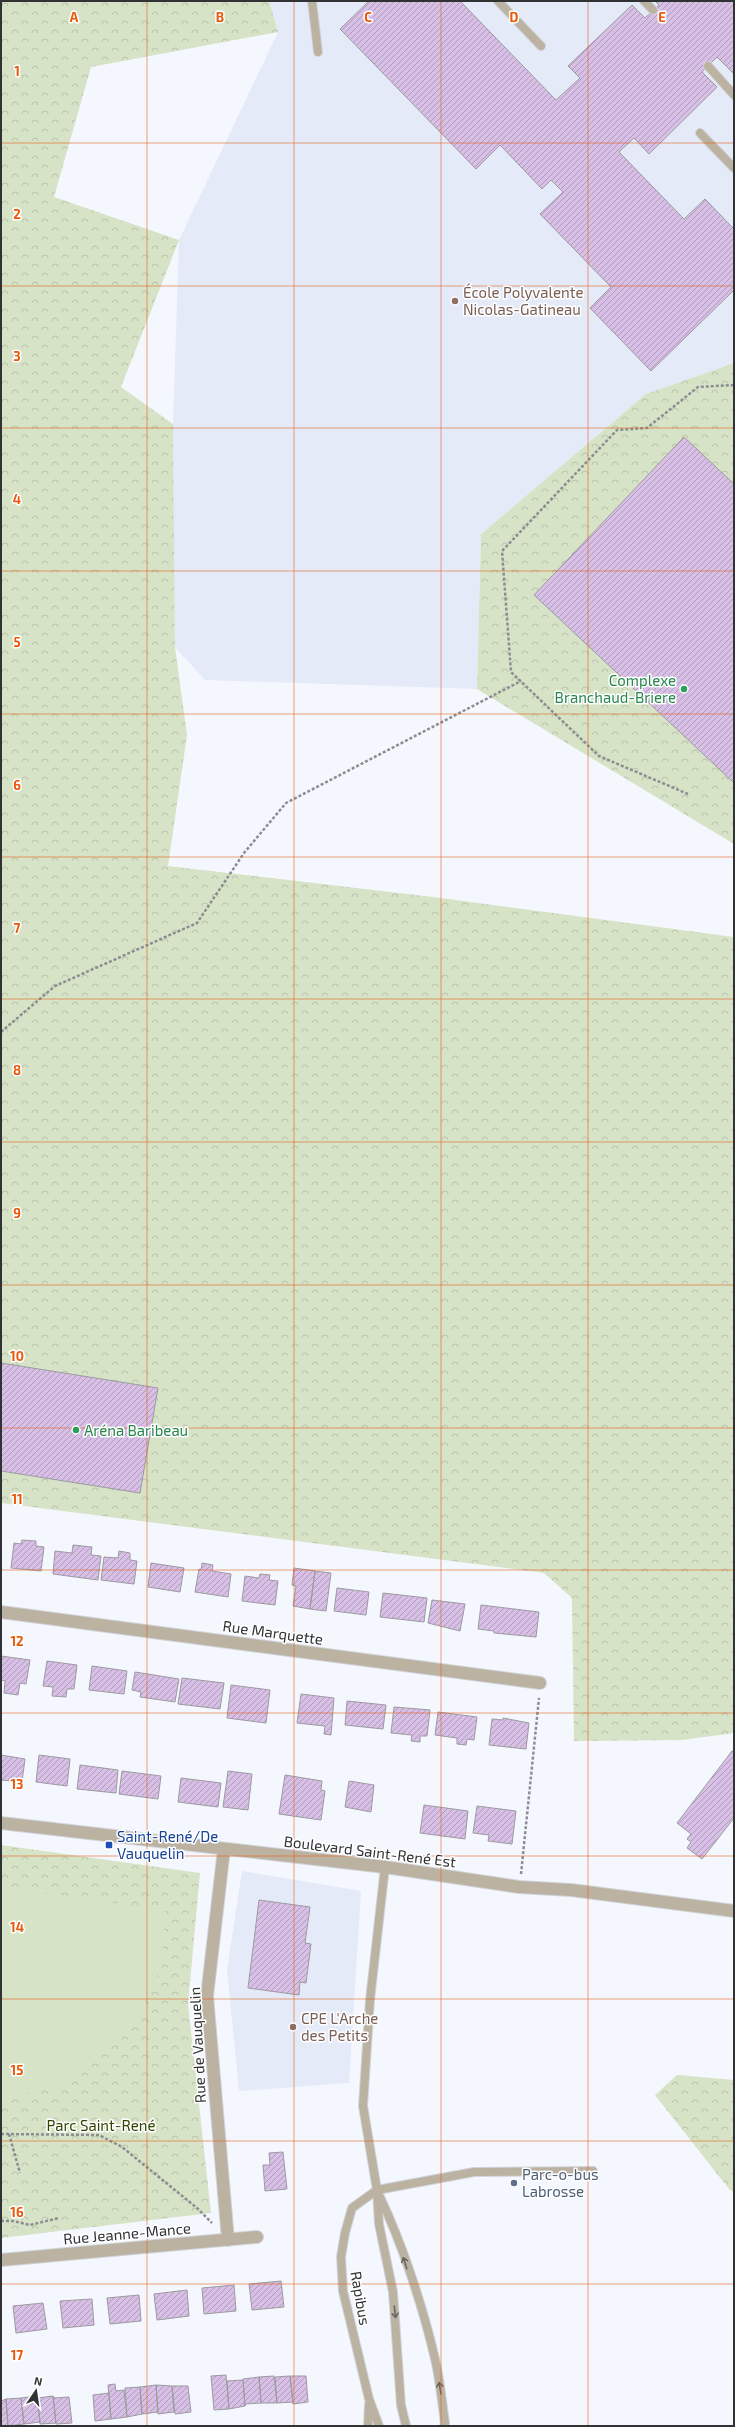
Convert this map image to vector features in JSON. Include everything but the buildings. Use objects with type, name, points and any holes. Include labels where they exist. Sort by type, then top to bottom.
[{"type":"street","name":"Rue Marquette","points":[[1,1612],[540,1683]]},
{"type":"street","name":"Boulevard Saint-René Est","points":[[1,1823],[386,1867],[518,1887],[571,1890],[734,1911]]},
{"type":"street","name":"Rue de Vauquelin","points":[[224,1849],[207,1996],[228,2240]]},
{"type":"street","name":"Rue Jeanne-Mance","points":[[1,2260],[257,2238]]},
{"type":"lane","points":[[312,1],[318,52]]},
{"type":"lane","points":[[498,1],[541,46]]},
{"type":"lane","points":[[644,1],[653,10]]},
{"type":"lane","points":[[708,66],[734,95]]},
{"type":"lane","points":[[700,133],[734,168]]},
{"type":"lane","points":[[386,1867],[370,2000],[363,2106],[377,2190],[379,2224],[393,2292],[401,2405],[406,2426]]},
{"type":"lane","points":[[377,2190],[474,2172],[593,2171]]},
{"type":"lane","points":[[377,2190],[390,2218],[436,2361],[445,2423],[444,2426]]},
{"type":"lane","name":"Rapibus","points":[[377,2190],[352,2208],[345,2233],[341,2257],[343,2291],[369,2399],[379,2426]]},
{"type":"lane","name":"Rapibus","points":[[368,2426],[369,2399]]},
{"type":"path","points":[[688,794],[599,756],[511,672],[502,551],[617,430],[647,428],[698,387],[734,385]]},
{"type":"path","points":[[1,1032],[55,986],[197,923],[244,852],[286,803],[521,681]]},
{"type":"path","points":[[518,1887],[540,1683]]},
{"type":"path","points":[[1,2134],[99,2134],[122,2147],[186,2199],[228,2240]]},
{"type":"path","points":[[9,2134],[20,2173]]},
{"type":"path","points":[[1,2221],[13,2221],[30,2225],[59,2218]]},
{"type":"shaded area","name":"École Polyvalente Nicolas-Gatineau","points":[[269,1],[734,1],[734,363],[646,394],[481,534],[477,689],[205,680],[175,647],[173,424],[179,240],[278,32]]},
{"type":"shaded area","name":"CPE L'Arche des Petits","points":[[242,1871],[361,1891],[349,2083],[239,2091],[227,1970]]},
{"type":"green space","points":[[1,1],[269,1],[278,32],[91,67],[54,197],[179,240],[121,387],[173,424],[175,647],[187,735],[168,866],[433,897],[734,937],[734,1733],[682,1740],[574,1741],[572,1598],[544,1573],[1,1503]]},
{"type":"green space","points":[[734,363],[734,844],[477,689],[481,534],[646,394]]},
{"type":"green space","name":"Parc Saint-René","points":[[1,1845],[200,1873],[188,2004],[211,2213],[1,2238]]},
{"type":"green space","points":[[1,1887],[165,1910],[162,1965],[136,2021],[68,2084],[1,2099]]},
{"type":"green space","points":[[677,2075],[734,2080],[734,2192],[729,2189],[655,2095]]},
{"type":"place","name":"École Polyvalente Nicolas-Gatineau","points":[[455,301]]},
{"type":"place","name":"Complexe Branchaud-Briere","points":[[684,689]]},
{"type":"place","name":"Aréna Baribeau","points":[[76,1430]]},
{"type":"place","name":"Saint-René/De Vauquelin","points":[[109,1845]]},
{"type":"place","name":"CPE L'Arche des Petits","points":[[293,2027]]},
{"type":"place","name":"Parc-o-bus Labrosse","points":[[514,2183]]}]
